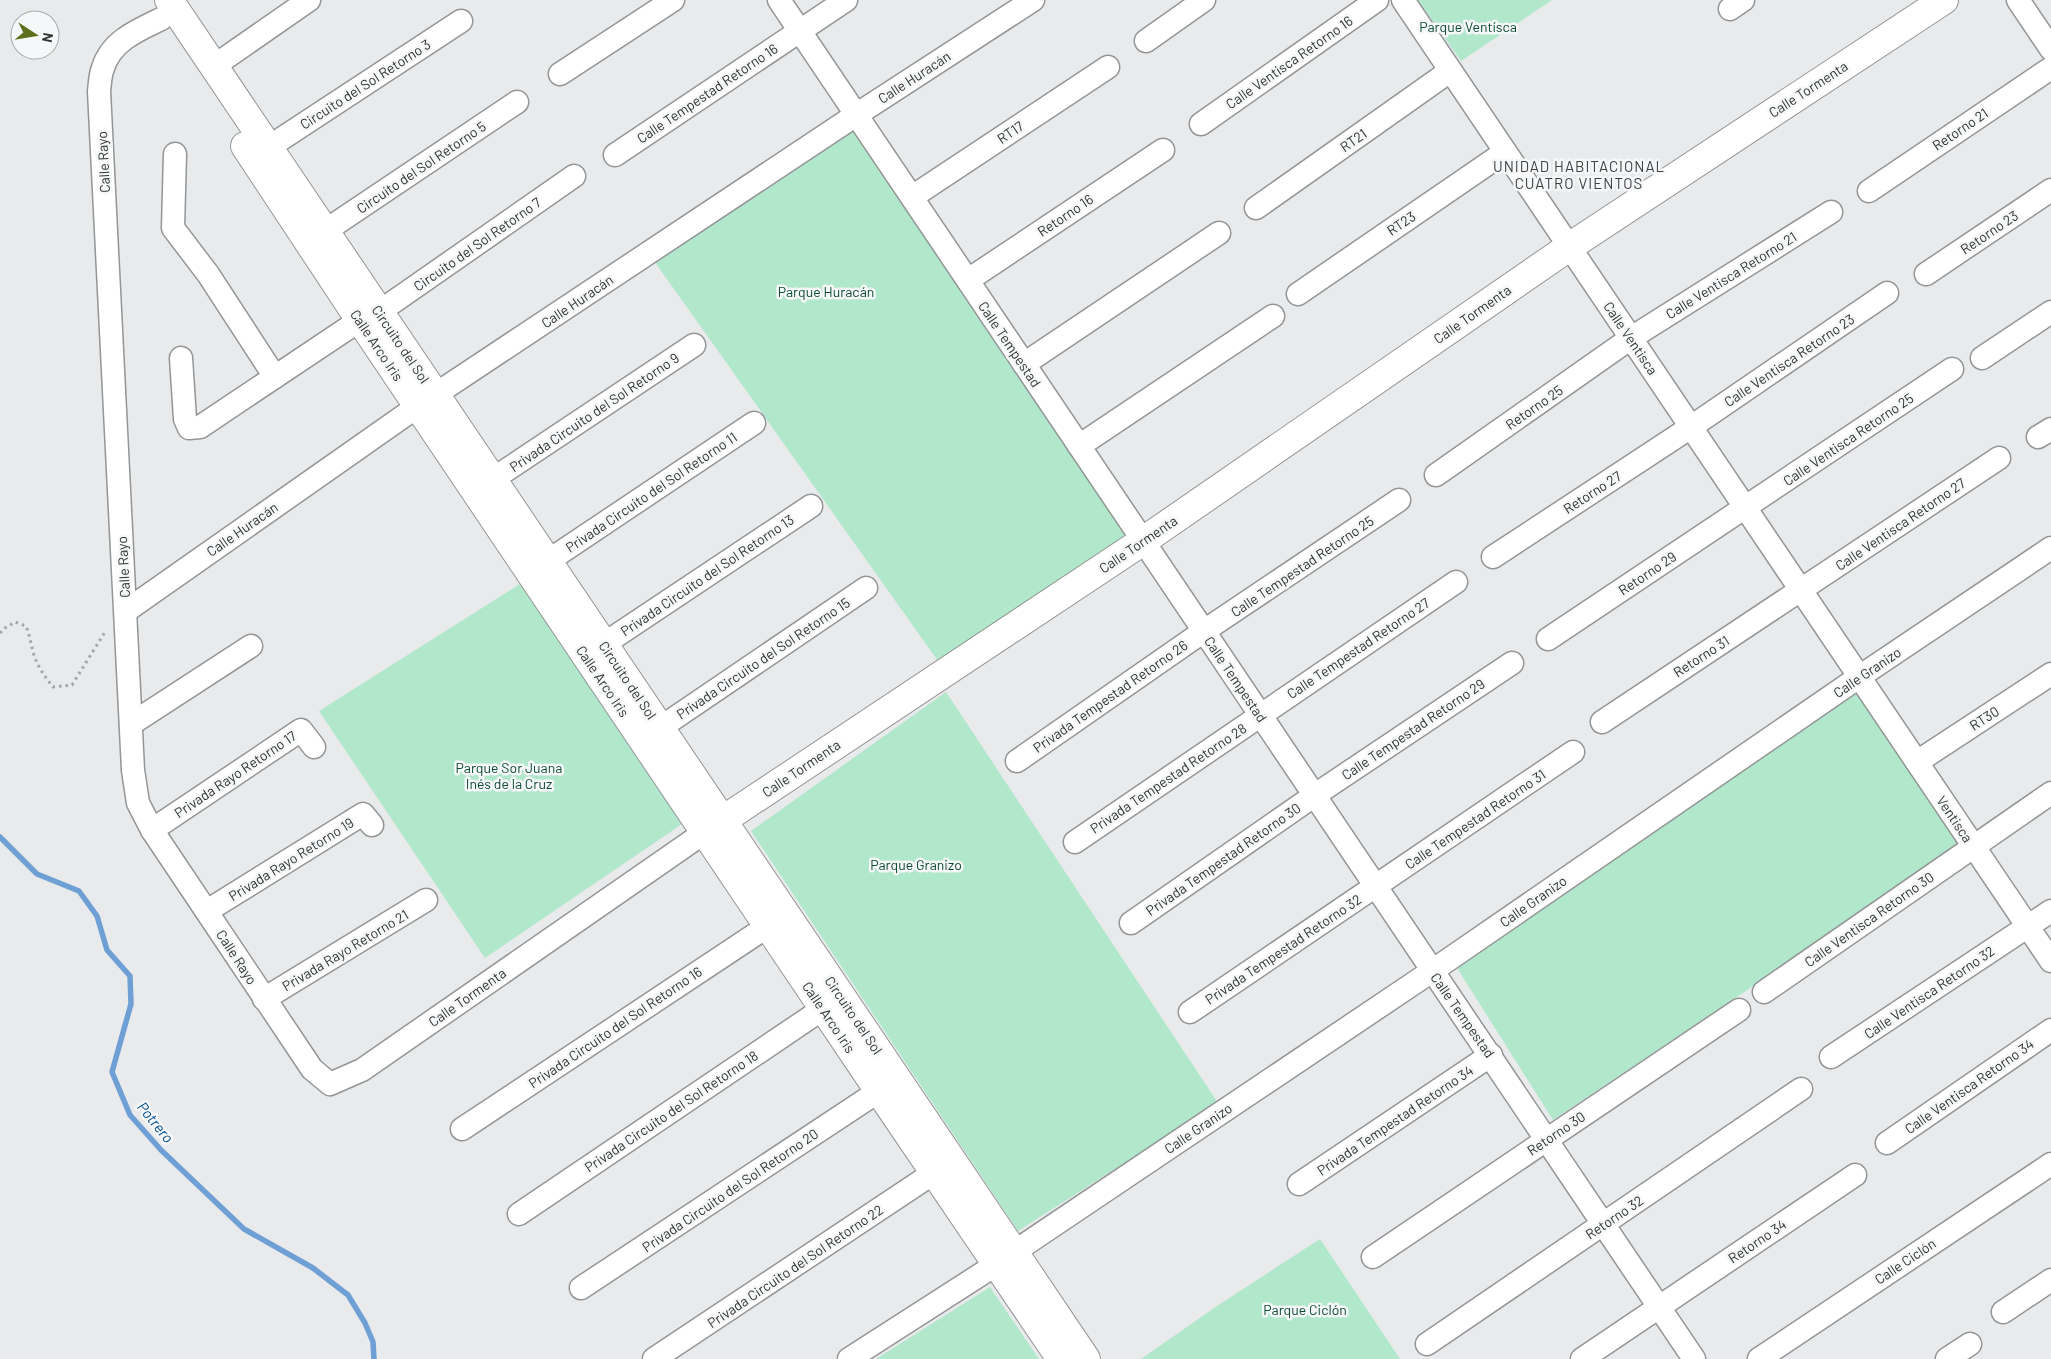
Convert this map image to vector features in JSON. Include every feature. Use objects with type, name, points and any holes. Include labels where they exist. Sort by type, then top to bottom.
[{"type":"street","points":[[214,66],[308,0]]},
{"type":"street","points":[[560,74],[673,0]]},
{"type":"street","name":"Calle Tempestad","points":[[779,0],[1694,1359]]},
{"type":"street","name":"Calle Tempestad Retorno 16","points":[[615,155],[846,0]]},
{"type":"street","name":"Calle Huracán","points":[[126,611],[427,400],[856,115],[1033,0]]},
{"type":"street","points":[[1146,41],[1204,0]]},
{"type":"street","name":"Calle Ventisca Retorno 16","points":[[1201,124],[1378,0]]},
{"type":"street","name":"Calle Ventisca","points":[[1402,0],[1860,677]]},
{"type":"street","name":"Calle Tormenta","points":[[330,1084],[362,1070],[714,826],[1143,541],[1569,247],[1944,0]]},
{"type":"street","points":[[2018,0],[2051,49]]},
{"type":"street","name":"Circuito del Sol","points":[[160,6],[214,66],[326,231],[370,316]]},
{"type":"street","name":"Calle Arco Iris","points":[[160,6],[714,826],[768,926],[879,1091],[935,1172],[1005,1258],[1061,1359]]},
{"type":"street","name":"Calle Rayo","points":[[160,6],[130,35],[114,47],[103,67],[99,91],[133,770],[138,803],[152,830],[264,999],[312,1069],[330,1084]]},
{"type":"street","name":"Circuito del Sol Retorno 3","points":[[269,147],[461,21]]},
{"type":"street","name":"RT17","points":[[912,197],[1108,67]]},
{"type":"street","name":"Retorno 21","points":[[1869,191],[2051,68]]},
{"type":"street","name":"RT21","points":[[1256,208],[1450,71]]},
{"type":"street","name":"Circuito del Sol Retorno 5","points":[[326,231],[517,102]]},
{"type":"street","name":"Retorno 16","points":[[968,280],[1163,150]]},
{"type":"street","name":"RT23","points":[[1298,294],[1505,152]]},
{"type":"street","points":[[175,154],[174,228],[208,274],[275,377]]},
{"type":"street","name":"Circuito del Sol Retorno 7","points":[[181,358],[185,419],[189,428],[200,427],[370,316],[574,176]]},
{"type":"street","name":"Retorno 23","points":[[1926,274],[2051,190]]},
{"type":"street","name":"Calle Ventisca Retorno 21","points":[[1631,338],[1831,212]]},
{"type":"street","points":[[1024,364],[1219,232]]},
{"type":"street","name":"Calle Ventisca Retorno 23","points":[[1691,427],[1887,293]]},
{"type":"street","points":[[1982,358],[2051,312]]},
{"type":"street","points":[[1079,446],[1273,316]]},
{"type":"street","name":"Retorno 25","points":[[1436,475],[1631,338]]},
{"type":"street","name":"Privada Circuito del Sol Retorno 9","points":[[493,479],[694,345]]},
{"type":"street","name":"Calle Ventisca Retorno 25","points":[[1745,508],[1952,369]]},
{"type":"street","name":"Circuito del Sol","points":[[427,400],[493,479],[660,728],[714,826],[1005,1258],[1086,1359]]},
{"type":"street","name":"Privada Circuito del Sol Retorno 11","points":[[548,561],[754,423]]},
{"type":"street","name":"Retorno 27","points":[[1493,557],[1691,427]]},
{"type":"street","name":"Calle Ventisca Retorno 27","points":[[1801,591],[1999,458]]},
{"type":"street","name":"Calle Tempestad Retorno 25","points":[[1204,631],[1399,500]]},
{"type":"street","name":"Privada Circuito del Sol Retorno 13","points":[[604,644],[811,506]]},
{"type":"street","name":"Retorno 29","points":[[1548,639],[1745,508]]},
{"type":"street","name":"Calle Granizo","points":[[849,1359],[1005,1258],[1432,971],[2051,548]]},
{"type":"street","name":"Calle Tempestad Retorno 27","points":[[1260,715],[1456,582]]},
{"type":"street","name":"Privada Circuito del Sol Retorno 15","points":[[660,728],[866,588]]},
{"type":"street","name":"Retorno 31","points":[[1602,722],[1801,591]]},
{"type":"street","name":"Privada Tempestad Retorno 26","points":[[1016,761],[1204,631]]},
{"type":"street","points":[[131,724],[251,646]]},
{"type":"street","name":"Calle Tempestad Retorno 29","points":[[1314,795],[1512,663]]},
{"type":"street","name":"RT30","points":[[1917,762],[2051,674]]},
{"type":"street","name":"Ventisca","points":[[1860,677],[2051,961]]},
{"type":"street","name":"Privada Tempestad Retorno 28","points":[[1075,842],[1260,715]]},
{"type":"street","name":"Privada Rayo Retorno 17","points":[[152,830],[300,730],[314,747]]},
{"type":"street","name":"Calle Tempestad Retorno 31","points":[[1376,885],[1573,752]]},
{"type":"street","name":"Calle Ventisca Retorno 30","points":[[1764,992],[2051,793]]},
{"type":"street","name":"Privada Tempestad Retorno 30","points":[[1131,923],[1314,795]]},
{"type":"street","name":"Privada Rayo Retorno 19","points":[[207,911],[363,814],[372,825]]},
{"type":"street","name":"Privada Tempestad Retorno 32","points":[[1190,1012],[1376,885]]},
{"type":"street","name":"Privada Rayo Retorno 21","points":[[264,999],[426,900]]},
{"type":"street","points":[[2028,926],[2051,911]]},
{"type":"street","name":"Privada Circuito del Sol Retorno 16","points":[[462,1129],[768,926]]},
{"type":"street","name":"Calle Ventisca Retorno 32","points":[[1831,1057],[2028,926]]},
{"type":"street","name":"Privada Circuito del Sol Retorno 18","points":[[519,1214],[824,1008]]},
{"type":"street","name":"Retorno 30","points":[[1373,1257],[1738,1010]]},
{"type":"street","name":"Calle Ventisca Retorno 34","points":[[1888,1143],[2051,1030]]},
{"type":"street","name":"Privada Tempestad Retorno 34","points":[[1299,1184],[1491,1055]]},
{"type":"street","name":"Retorno 32","points":[[1427,1344],[1800,1089]]},
{"type":"street","name":"Privada Circuito del Sol Retorno 20","points":[[581,1288],[879,1091]]},
{"type":"street","name":"Calle Ciclón","points":[[1759,1359],[2051,1164]]},
{"type":"street","name":"Privada Circuito del Sol Retorno 22","points":[[654,1359],[935,1172]]},
{"type":"street","name":"Retorno 34","points":[[1582,1359],[1855,1174]]},
{"type":"street","points":[[2003,1312],[2051,1280]]},
{"type":"street","points":[[1947,1359],[1970,1344]]},
{"type":"path","points":[[0,634],[5,628],[15,622],[26,626],[41,671],[53,687],[72,685],[105,632],[118,624],[126,611]]},
{"type":"green space","name":"Parque Ventísca","points":[[1418,0],[1552,0],[1461,61]]},
{"type":"green space","name":"Parque Huracán","points":[[856,115],[1143,541],[938,661],[652,258]]},
{"type":"green space","name":"Parque Sor Juana Inés de la Cruz","points":[[523,582],[688,820],[485,958],[319,711]]},
{"type":"green space","points":[[1857,687],[1965,844],[1553,1120],[1457,968]]},
{"type":"green space","name":"Parque Granizo","points":[[946,692],[1218,1103],[1018,1231],[751,831]]},
{"type":"green space","name":"Parque Ciclón","points":[[1320,1239],[1400,1359],[1141,1359],[1217,1306]]},
{"type":"green space","points":[[990,1287],[1039,1359],[876,1359]]},
{"type":"waterway","name":"Potrero","points":[[0,837],[37,874],[79,891],[97,916],[107,950],[130,976],[131,1004],[112,1072],[130,1115],[161,1150],[244,1229],[313,1268],[348,1295],[365,1323],[373,1342],[374,1359]]},
{"type":"district","name":"UNIDAD HABITACIONAL CUATRO VIENTOS","points":[[1579,174]]}]
